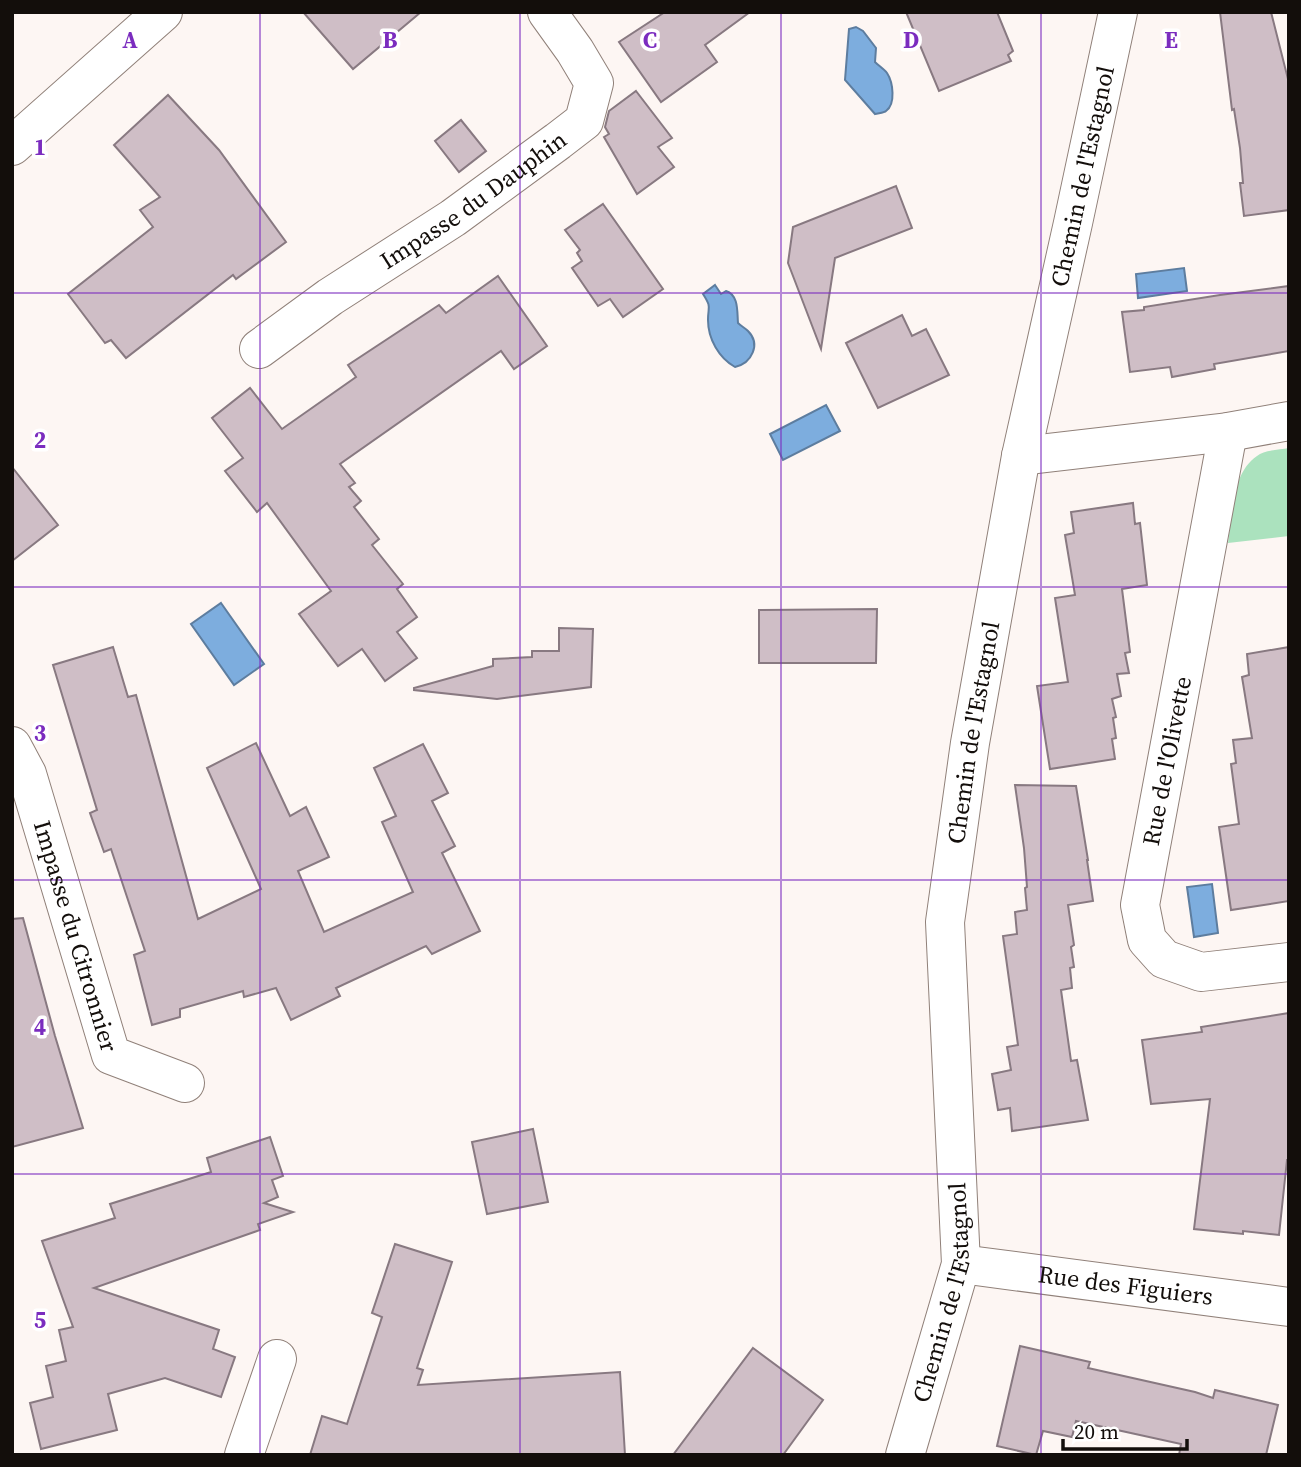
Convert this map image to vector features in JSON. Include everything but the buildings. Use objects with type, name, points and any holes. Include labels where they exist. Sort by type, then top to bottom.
[{"type":"street","points":[[12,146],[163,12]]},
{"type":"street","name":"Impasse du Dauphin","points":[[259,349],[330,297],[453,218],[584,121],[594,83],[547,12]]},
{"type":"street","name":"Chemin de l'Estagnol","points":[[905,1455],[961,1265],[945,922],[970,743],[1021,456],[1118,12]]},
{"type":"street","points":[[1021,456],[1228,432],[1289,421]]},
{"type":"street","name":"Rue de l'Olivette","points":[[1228,432],[1140,905],[1147,940],[1164,959],[1201,972],[1289,962]]},
{"type":"street","name":"Impasse du Citronnier","points":[[12,746],[27,774],[111,1055],[185,1083]]},
{"type":"street","name":"Rue des Figuiers","points":[[961,1265],[1289,1307]]},
{"type":"street","points":[[244,1455],[277,1359]]},
{"type":"green space","points":[[1289,448],[1289,536],[1228,543],[1234,496],[1242,473],[1260,454]]},
{"type":"water","points":[[856,27],[863,31],[876,48],[875,62],[887,73],[891,82],[891,103],[884,112],[875,114],[845,80],[849,29]]},
{"type":"water","points":[[1184,268],[1187,291],[1138,298],[1136,274]]},
{"type":"water","points":[[715,285],[721,294],[726,291],[733,296],[738,323],[748,331],[754,342],[750,357],[735,367],[719,353],[710,334],[709,305],[703,294]]},
{"type":"water","points":[[826,405],[840,431],[783,460],[770,434]]},
{"type":"water","points":[[221,603],[264,664],[234,685],[191,624]]},
{"type":"water","points":[[1212,884],[1218,933],[1194,937],[1187,887]]}]
